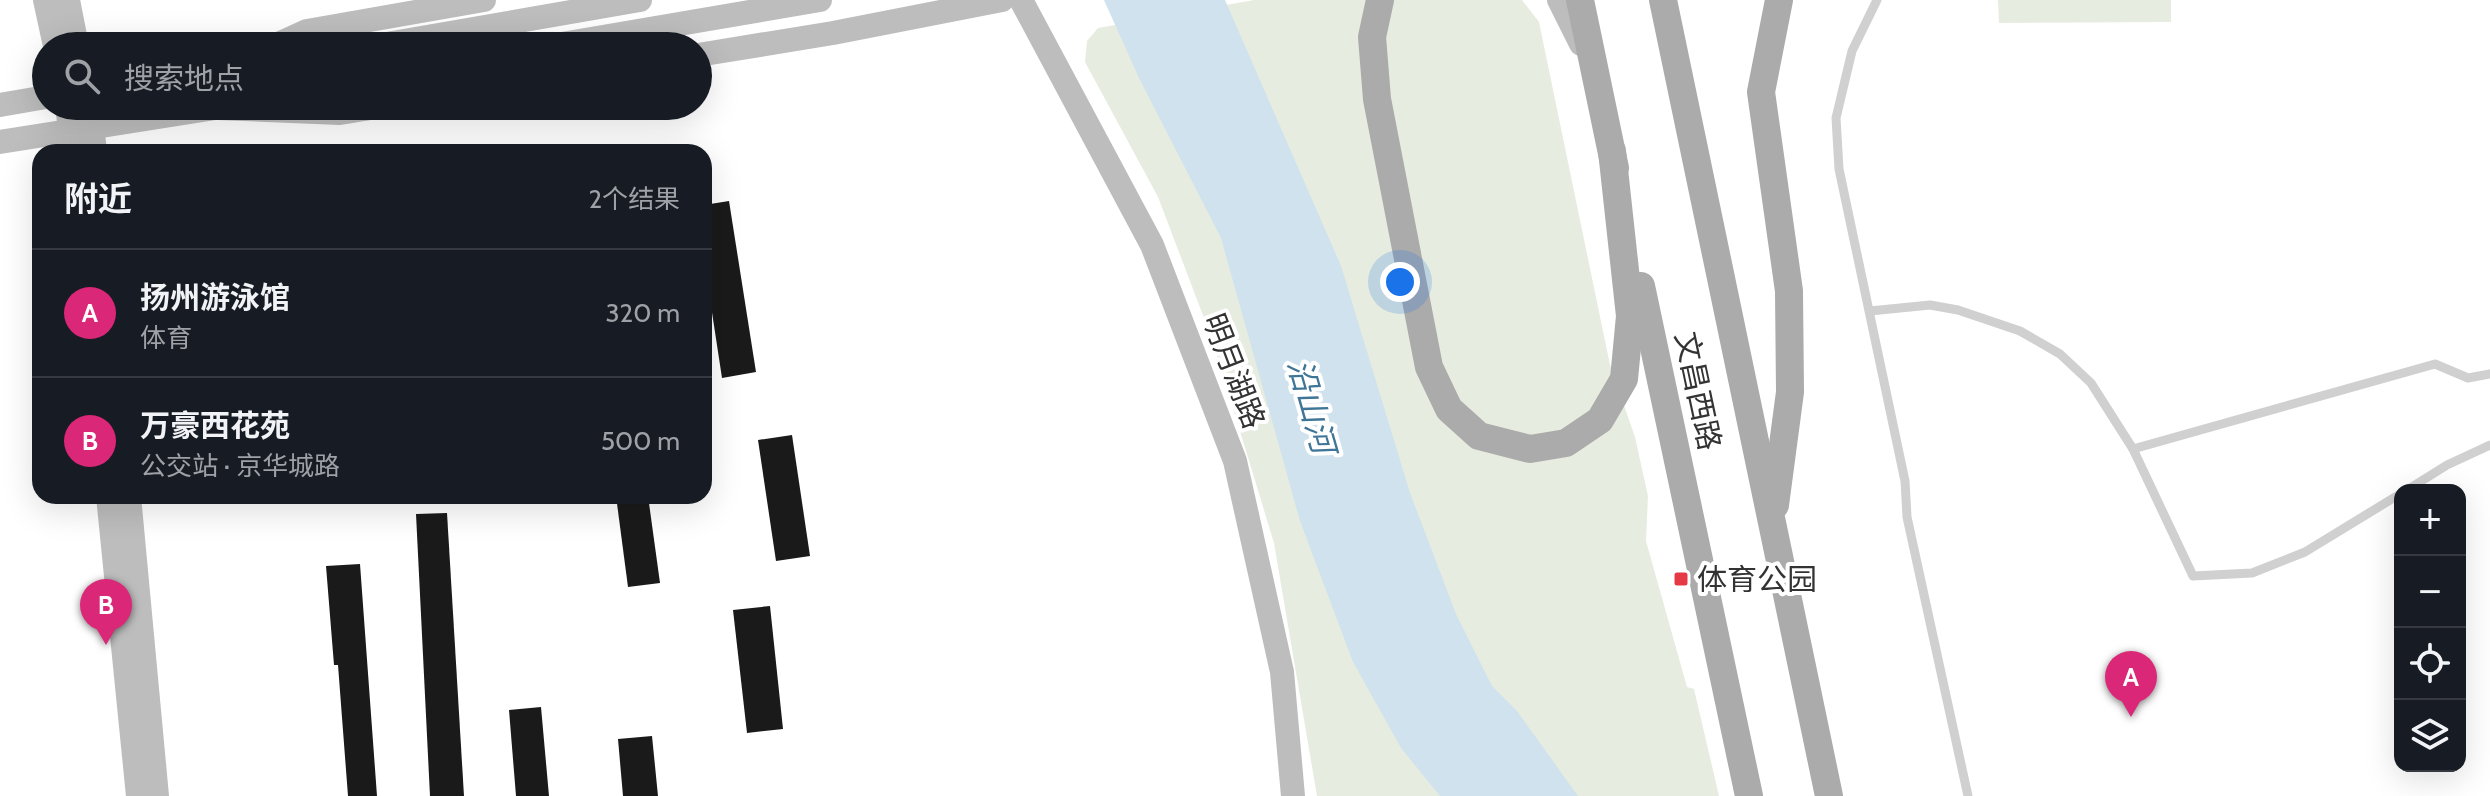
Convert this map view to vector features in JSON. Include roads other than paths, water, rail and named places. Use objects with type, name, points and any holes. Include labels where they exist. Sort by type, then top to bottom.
[{"type":"main road","points":[[1380,0],[1372,37],[1377,99],[1429,367],[1449,409],[1479,436],[1530,449],[1566,443],[1600,420],[1624,379],[1630,316],[1612,151]]},
{"type":"main road","name":"文昌西路","points":[[1580,0],[1749,796]]},
{"type":"main road","name":"文昌西路","points":[[1663,0],[1829,796]]},
{"type":"main road","points":[[1773,526],[1790,392],[1789,291],[1761,92],[1779,0]]},
{"type":"street","points":[[45,0],[52,32]]},
{"type":"street","points":[[68,0],[74,32]]},
{"type":"street","points":[[305,32],[484,0]]},
{"type":"street","points":[[457,32],[640,0]]},
{"type":"street","points":[[634,32],[820,0]]},
{"type":"street","points":[[712,53],[1002,0]]},
{"type":"street","name":"明月湖路","points":[[1021,0],[1152,245],[1235,461],[1282,672],[1293,796]]},
{"type":"street","points":[[1559,0],[1597,79]]},
{"type":"street","points":[[0,105],[32,99]]},
{"type":"street","points":[[0,142],[79,124],[113,120]]},
{"type":"street","points":[[79,124],[90,144]]},
{"type":"street","points":[[109,504],[138,796]]},
{"type":"street","points":[[130,504],[157,796]]},
{"type":"lane","points":[[1877,0],[1852,51],[1836,118],[1839,169],[1905,481],[1907,517],[1968,796]]},
{"type":"lane","points":[[1870,311],[1930,305],[1958,310],[2020,331],[2060,354],[2091,383],[2133,449],[2193,576],[2252,573],[2279,563],[2305,552],[2394,498]]},
{"type":"lane","points":[[2133,449],[2435,364],[2468,378],[2490,374]]},
{"type":"lane","points":[[2417,484],[2447,465],[2490,445]]},
{"type":"water","name":"沿山河","points":[[1104,0],[1225,0],[1341,266],[1410,493],[1456,614],[1492,686],[1517,711],[1578,796],[1440,796],[1401,748],[1353,662],[1300,521],[1221,238],[1139,78]]},
{"type":"place","name":"体育公园","points":[[1681,579]]},
{"type":"place","name":"万豪西花苑","points":[[106,645]]},
{"type":"place","name":"扬州游泳馆","points":[[2131,717]]}]
